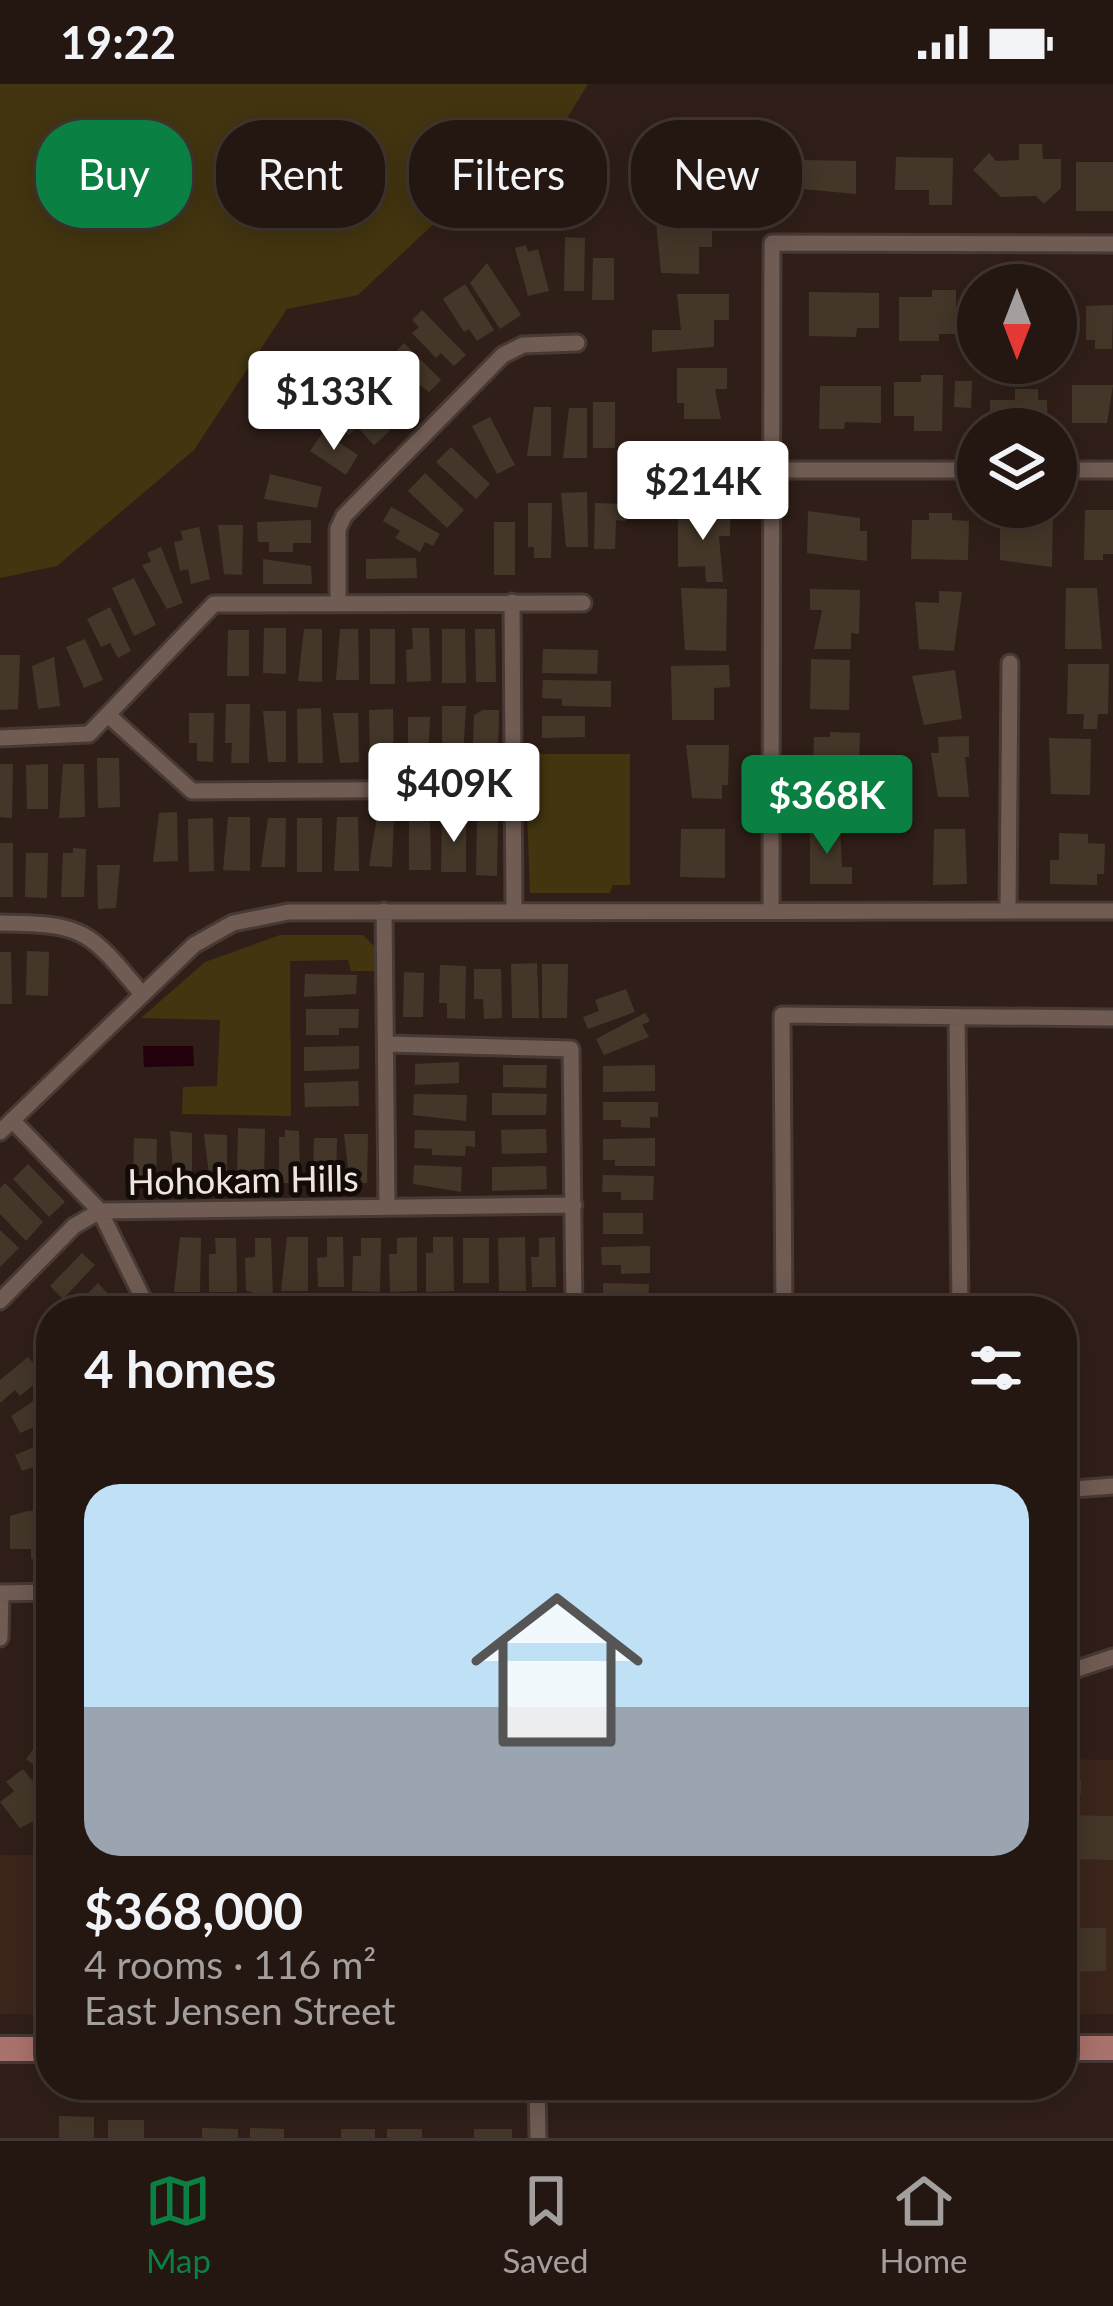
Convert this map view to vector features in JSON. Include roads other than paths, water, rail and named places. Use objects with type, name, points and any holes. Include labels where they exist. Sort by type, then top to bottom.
[{"type":"main road","points":[[1077,2048],[1113,2048]]},
{"type":"main road","points":[[0,2049],[36,2049]]},
{"type":"street","points":[[771,911],[772,243],[1113,244]]},
{"type":"street","points":[[338,603],[338,529],[344,516],[503,355],[523,345],[577,343]]},
{"type":"street","points":[[771,470],[957,470]]},
{"type":"street","points":[[1077,470],[1113,470]]},
{"type":"street","points":[[512,602],[514,911]]},
{"type":"street","points":[[0,738],[89,734],[214,604],[583,603]]},
{"type":"street","points":[[1008,911],[1010,663]]},
{"type":"street","points":[[108,715],[192,790],[514,789]]},
{"type":"street","name":"Hohokam Hills","points":[[385,911],[387,1206]]},
{"type":"street","points":[[6,1126],[194,945],[233,923],[288,912],[1113,911]]},
{"type":"street","points":[[0,922],[63,923],[88,934],[141,993]]},
{"type":"street","points":[[784,1296],[782,1015],[1113,1018]]},
{"type":"street","points":[[957,1018],[960,1296]]},
{"type":"street","points":[[387,1044],[571,1049],[574,1296]]},
{"type":"street","name":"Hohokam Hills","points":[[6,1126],[100,1211],[142,1296]]},
{"type":"street","name":"Hohokam Hills","points":[[0,1300],[74,1226],[100,1211],[574,1205]]},
{"type":"street","points":[[1077,1489],[1113,1486]]},
{"type":"street","points":[[0,1638],[0,1593],[36,1592]]},
{"type":"street","points":[[1077,1669],[1113,1657]]},
{"type":"street","points":[[538,2100],[538,2138]]}]
